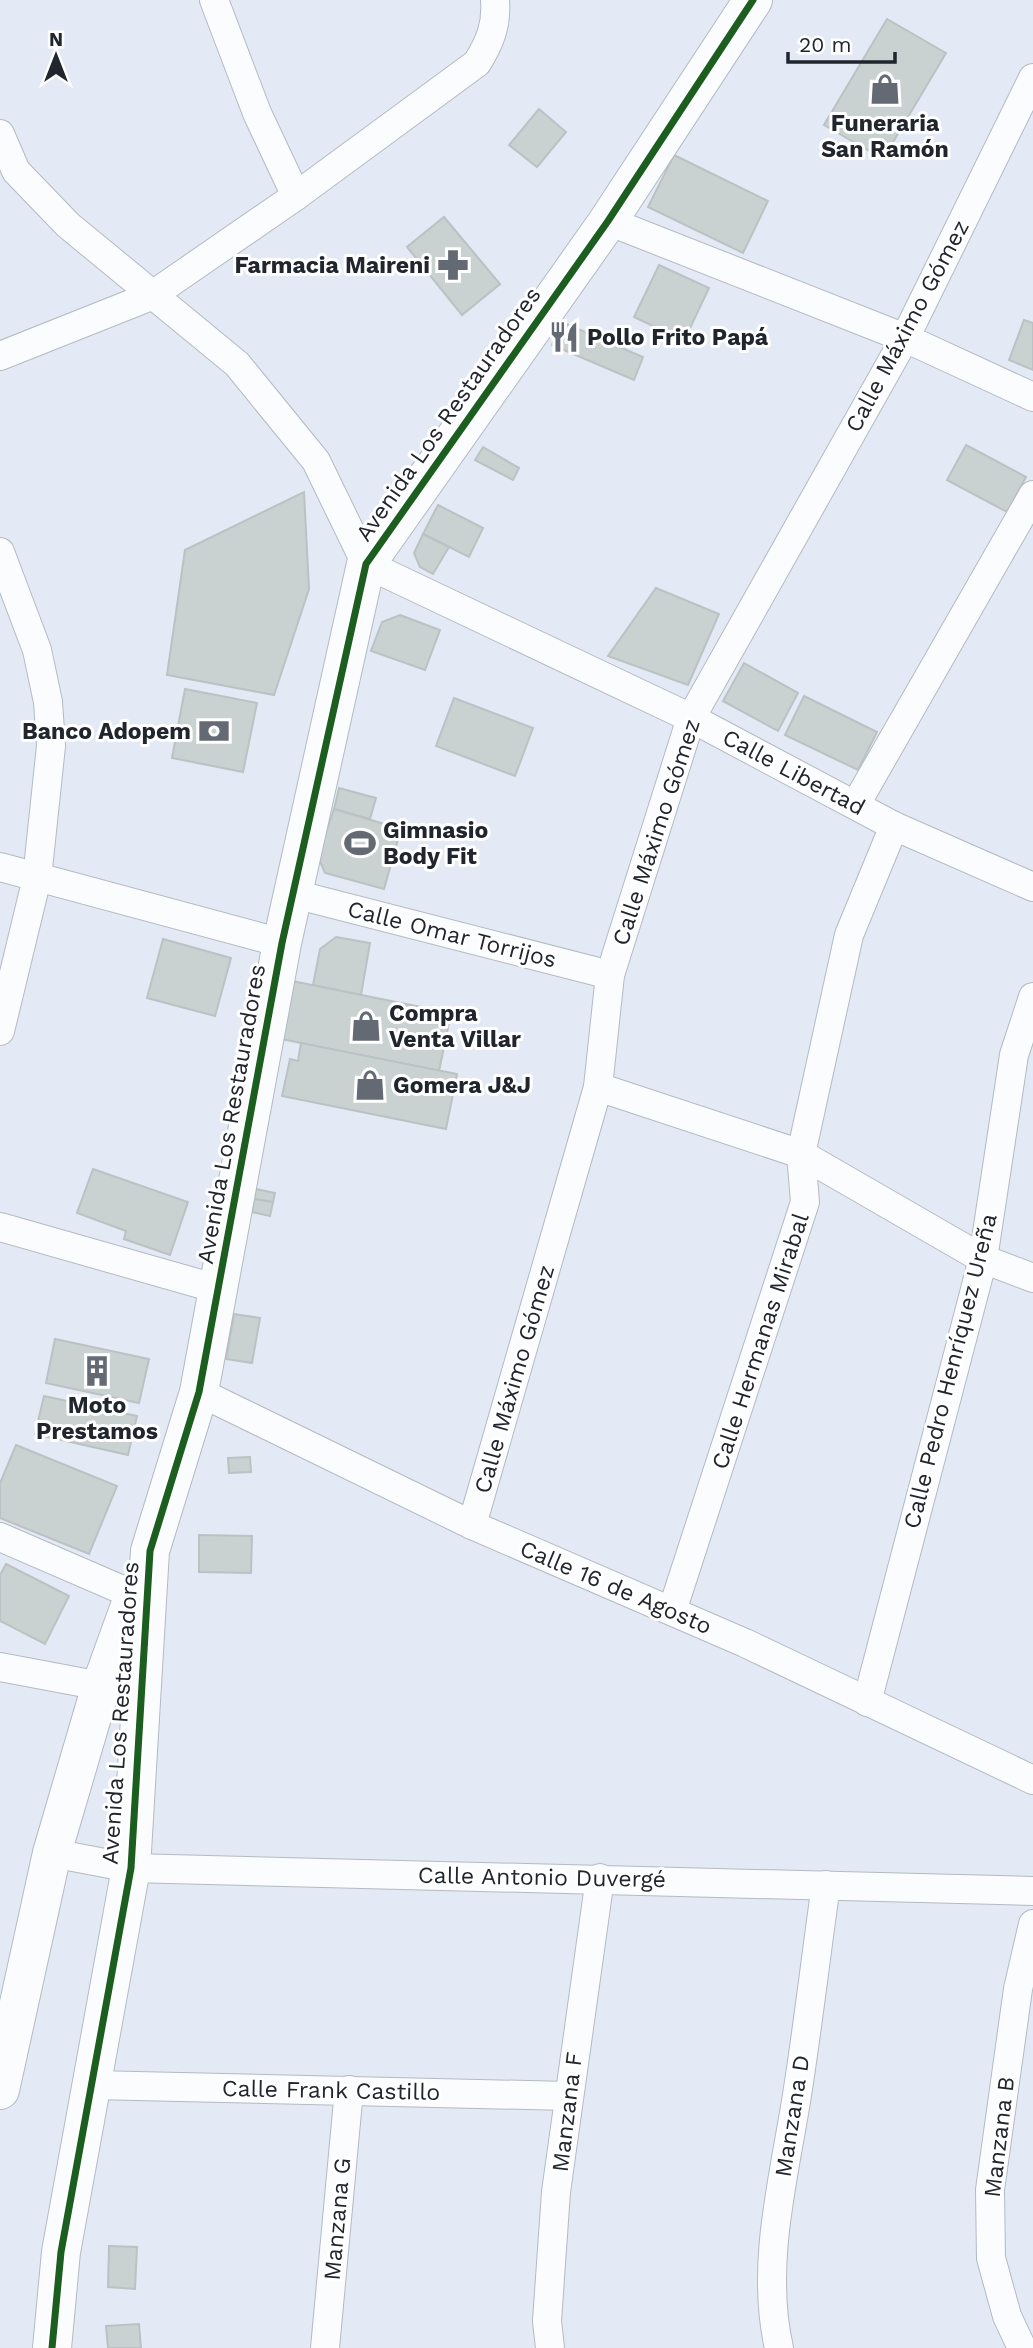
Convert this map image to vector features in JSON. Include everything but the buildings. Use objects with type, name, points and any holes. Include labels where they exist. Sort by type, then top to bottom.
[{"type":"street","points":[[214,0],[257,113],[296,196]]},
{"type":"street","points":[[0,356],[151,296],[296,196],[477,63],[490,42],[496,19],[495,0]]},
{"type":"street","name":"Avenida Los Restauradores","points":[[52,2348],[61,2252],[131,1868],[150,1551],[199,1392],[282,943],[366,564],[608,221],[753,0]]},
{"type":"street","name":"Calle Máximo Gómez","points":[[472,1525],[598,1087],[610,975],[691,718],[905,338],[1033,78]]},
{"type":"street","points":[[0,134],[16,171],[68,225],[151,296],[237,364],[316,461],[366,564]]},
{"type":"street","points":[[608,221],[905,338],[1033,397]]},
{"type":"street","points":[[856,804],[1033,495]]},
{"type":"street","points":[[0,552],[37,650],[48,702],[51,746],[37,878],[0,1031]]},
{"type":"street","name":"Calle Libertad","points":[[366,564],[691,718],[894,826],[1033,887]]},
{"type":"street","name":"Calle Hermanas Mirabal","points":[[672,1611],[805,1202],[801,1154],[849,935],[894,826]]},
{"type":"street","points":[[0,867],[282,943]]},
{"type":"street","name":"Calle Omar Torrijos","points":[[294,894],[610,975]]},
{"type":"street","name":"Calle Pedro Henríquez Ureña","points":[[867,1702],[983,1259],[1014,1055],[1033,998]]},
{"type":"street","points":[[598,1087],[801,1154],[983,1259],[1033,1278]]},
{"type":"street","points":[[0,1227],[218,1289]]},
{"type":"street","name":"Calle 16 de Agosto","points":[[199,1392],[472,1525],[672,1611],[1033,1780]]},
{"type":"street","points":[[0,1537],[134,1595]]},
{"type":"street","points":[[0,2090],[52,1853],[101,1686],[150,1551]]},
{"type":"street","points":[[0,1667],[101,1686]]},
{"type":"street","name":"Calle Antonio Duvergé","points":[[52,1853],[131,1868],[1033,1891]]},
{"type":"street","name":"Manzana F","points":[[550,2348],[547,2321],[556,2192],[600,1878]]},
{"type":"street","name":"Manzana D","points":[[779,2348],[774,2324],[774,2231],[797,2095],[826,1885]]},
{"type":"street","name":"Manzana B","points":[[1022,2348],[1007,2316],[991,2258],[990,2190],[1018,1989],[1033,1924]]},
{"type":"street","name":"Calle Frank Castillo","points":[[93,2085],[568,2096]]},
{"type":"street","name":"Manzana G","points":[[326,2348],[349,2090]]},
{"type":"cycle path","points":[[52,2348],[61,2252],[131,1868],[150,1551],[199,1392],[282,943],[366,564],[608,221],[753,0]]},
{"type":"place","name":"Funeraria San Ramón","points":[[885,89]]},
{"type":"place","name":"Farmacia Maireni","points":[[453,265]]},
{"type":"place","name":"Pollo Frito Papá","points":[[564,337]]},
{"type":"place","name":"Banco Adopem","points":[[214,731]]},
{"type":"place","name":"Gimnasio Body Fit","points":[[360,843]]},
{"type":"place","name":"Compra Venta Villar","points":[[366,1026]]},
{"type":"place","name":"Gomera J&J","points":[[370,1085]]},
{"type":"place","name":"Moto Prestamos","points":[[97,1371]]}]
